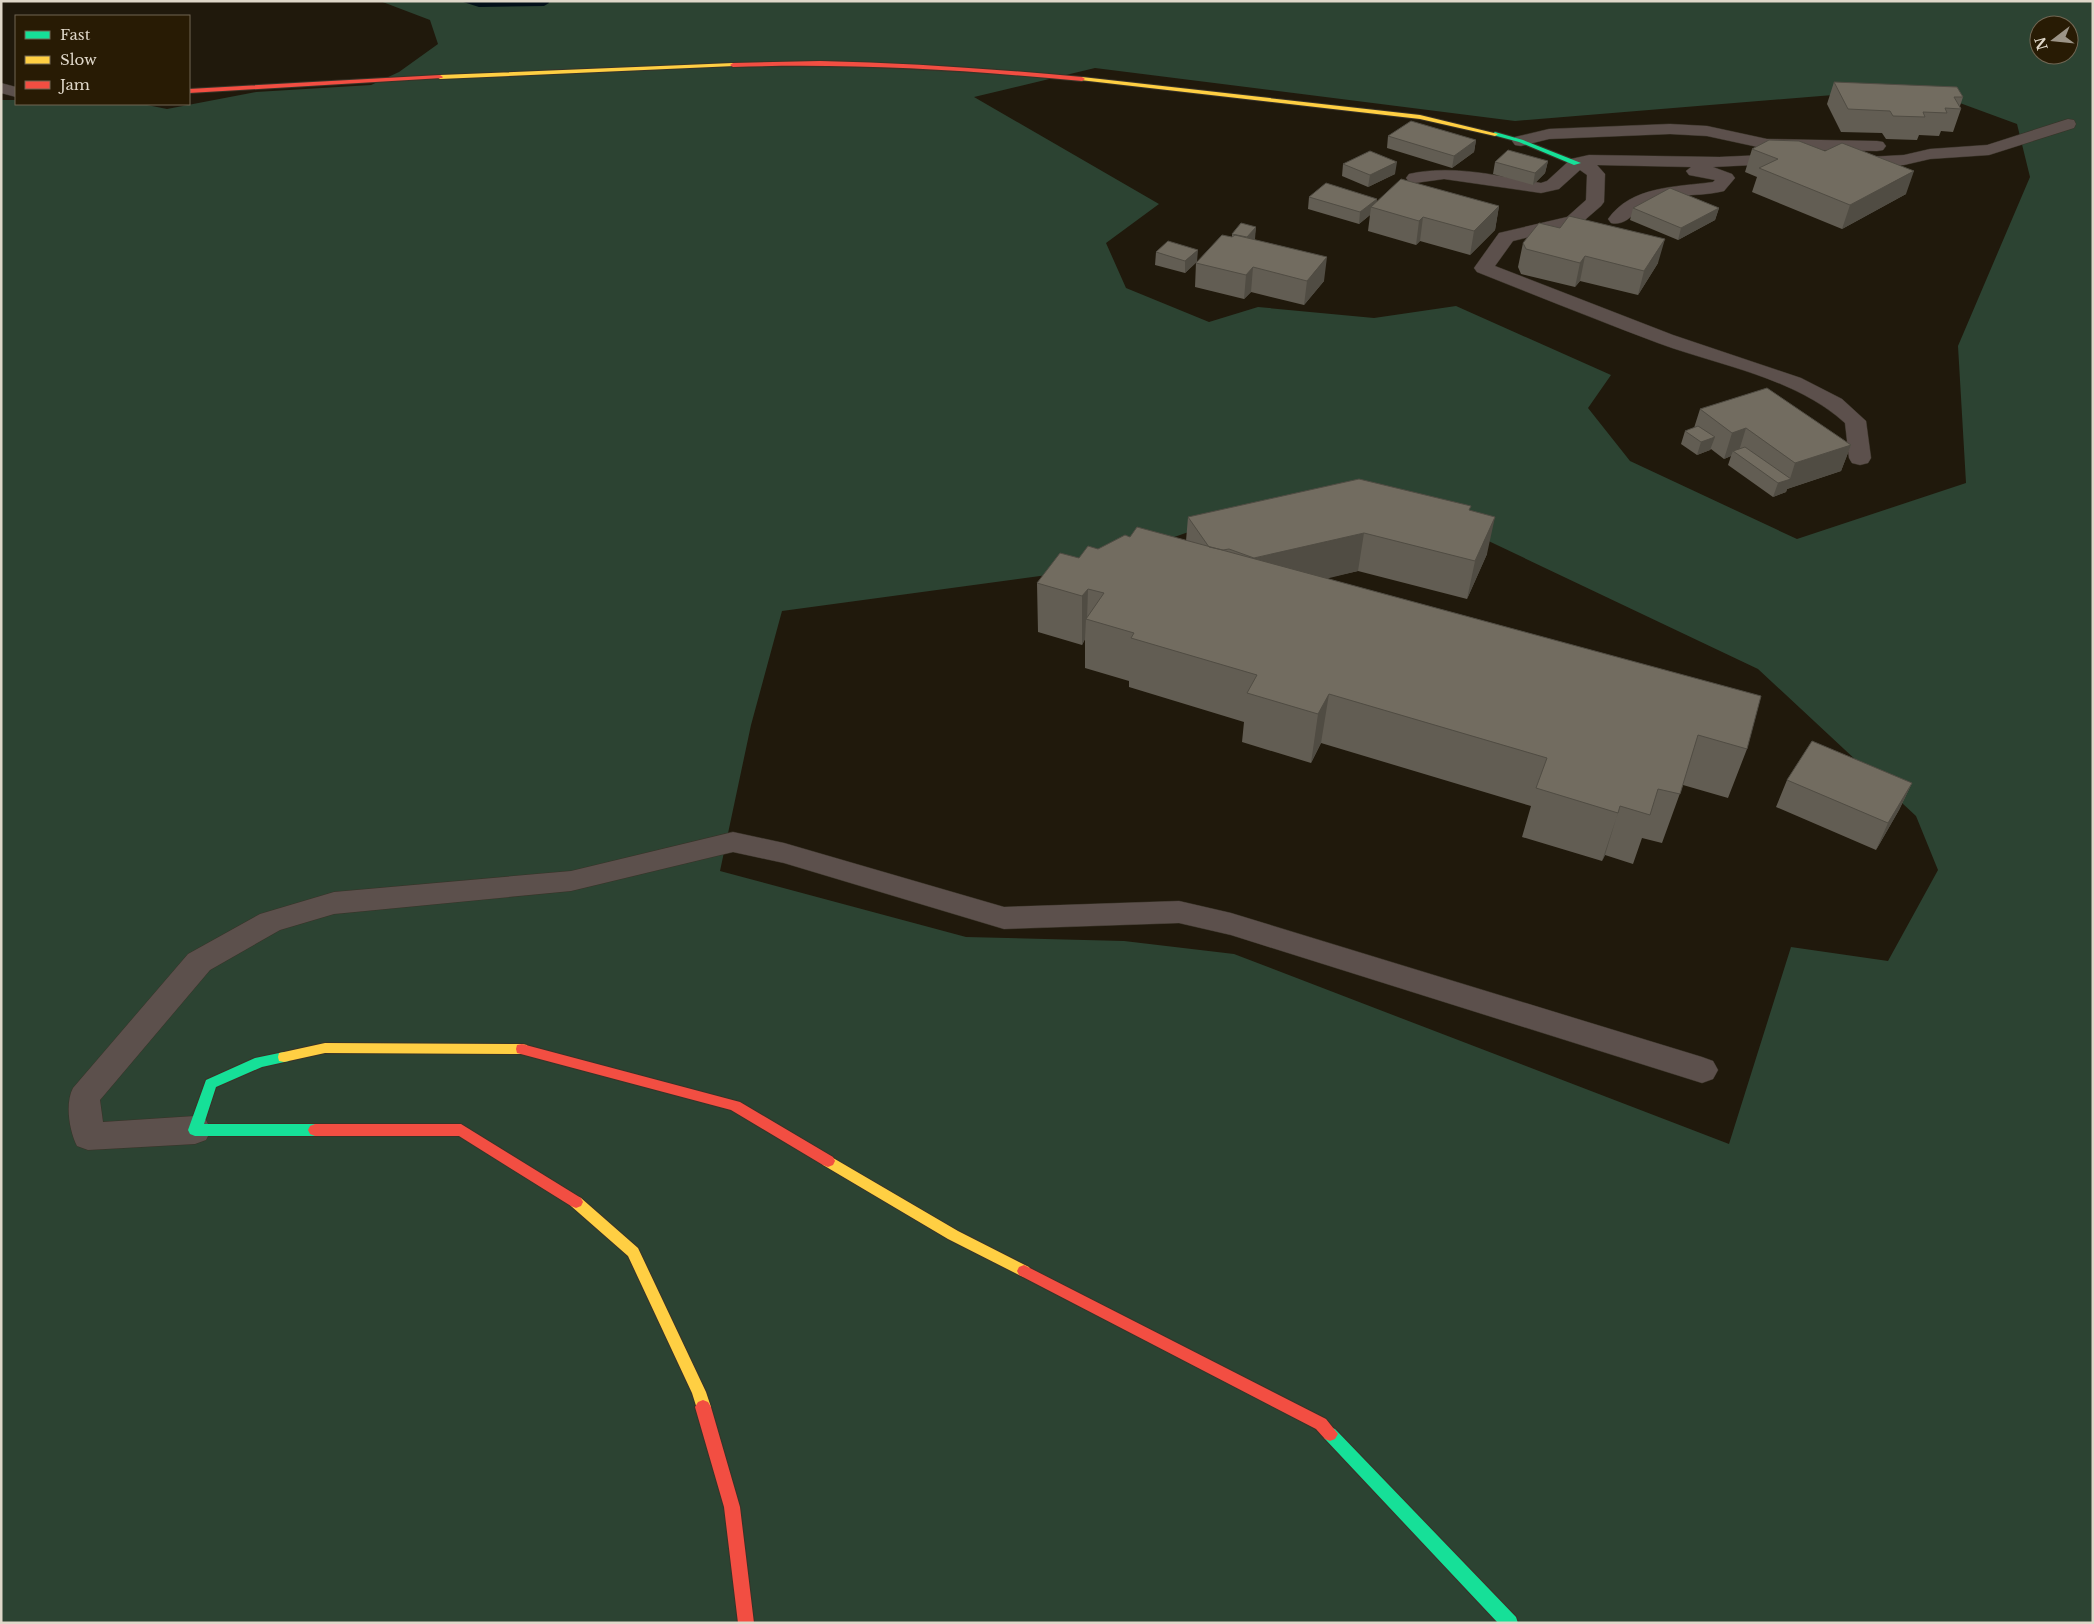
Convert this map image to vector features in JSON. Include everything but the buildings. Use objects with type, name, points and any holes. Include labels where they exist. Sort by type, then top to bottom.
[{"type":"street","points":[[190,91],[490,74],[802,62],[870,64],[1012,72],[1210,92],[1420,118],[1480,130],[1521,141],[1584,166],[1596,174],[1595,202],[1573,221],[1506,237],[1484,268],[1666,338],[1794,382],[1835,403],[1855,421],[1860,458]]},
{"type":"street","points":[[1,88],[15,92]]},
{"type":"street","points":[[1415,178],[1444,174],[1541,188],[1553,185],[1584,166],[1589,160],[1719,162],[1785,159],[1820,162],[1904,160],[1930,154],[1990,150],[2068,124]]},
{"type":"street","points":[[1521,141],[1549,134],[1670,129],[1707,131],[1767,144],[1868,145],[1930,154]]},
{"type":"street","points":[[1584,166],[1711,172],[1726,178],[1718,187],[1659,194],[1642,199],[1617,219]]},
{"type":"street","points":[[746,1623],[732,1507],[698,1392],[633,1252],[585,1209],[461,1130],[195,1130],[88,1136],[84,1097],[199,962],[270,922],[334,903],[571,881],[733,842],[784,853],[1004,918],[1179,912],[1222,922],[1702,1070]]},
{"type":"street","points":[[195,1130],[211,1084],[260,1062],[325,1048],[523,1049],[735,1106],[952,1235],[1321,1424],[1510,1623]]},
{"type":"green space","points":[[380,1],[2093,1],[2093,1623],[1,1623],[1,100],[15,100],[15,105],[147,105],[167,109],[256,92],[371,85],[399,72],[438,44],[430,20]],"holes":[[[1095,68],[1515,121],[1919,88],[2017,124],[2030,177],[1958,346],[1966,483],[1797,539],[1630,461],[1588,408],[1611,375],[1456,306],[1374,318],[1258,307],[1209,322],[1126,288],[1106,243],[1159,204],[974,97]],[[1362,481],[1758,669],[1916,816],[1938,870],[1888,961],[1791,947],[1729,1144],[1234,954],[1124,941],[966,937],[720,871],[751,725],[782,611],[1077,571],[1283,499]]]},
{"type":"waterway","points":[[465,1],[479,4],[544,3]]},
{"type":"traffic: fast","points":[[1495,134],[1521,141],[1577,163]]},
{"type":"traffic: fast","points":[[284,1057],[260,1062],[211,1084],[195,1130],[315,1130]]},
{"type":"traffic: fast","points":[[1330,1434],[1510,1623]]},
{"type":"traffic: slow","points":[[440,77],[733,65]]},
{"type":"traffic: slow","points":[[1082,79],[1420,117],[1495,134]]},
{"type":"traffic: slow","points":[[284,1057],[325,1048],[522,1049]]},
{"type":"traffic: slow","points":[[828,1161],[953,1235],[1024,1271]]},
{"type":"traffic: slow","points":[[576,1202],[633,1252],[699,1392],[703,1407]]},
{"type":"traffic: jam","points":[[733,65],[864,64],[995,71],[1082,79]]},
{"type":"traffic: jam","points":[[190,91],[440,77]]},
{"type":"traffic: jam","points":[[522,1049],[735,1106],[828,1161]]},
{"type":"traffic: jam","points":[[315,1130],[461,1130],[576,1202]]},
{"type":"traffic: jam","points":[[1024,1271],[1321,1424],[1330,1434]]},
{"type":"traffic: jam","points":[[703,1407],[732,1507],[746,1623]]}]
